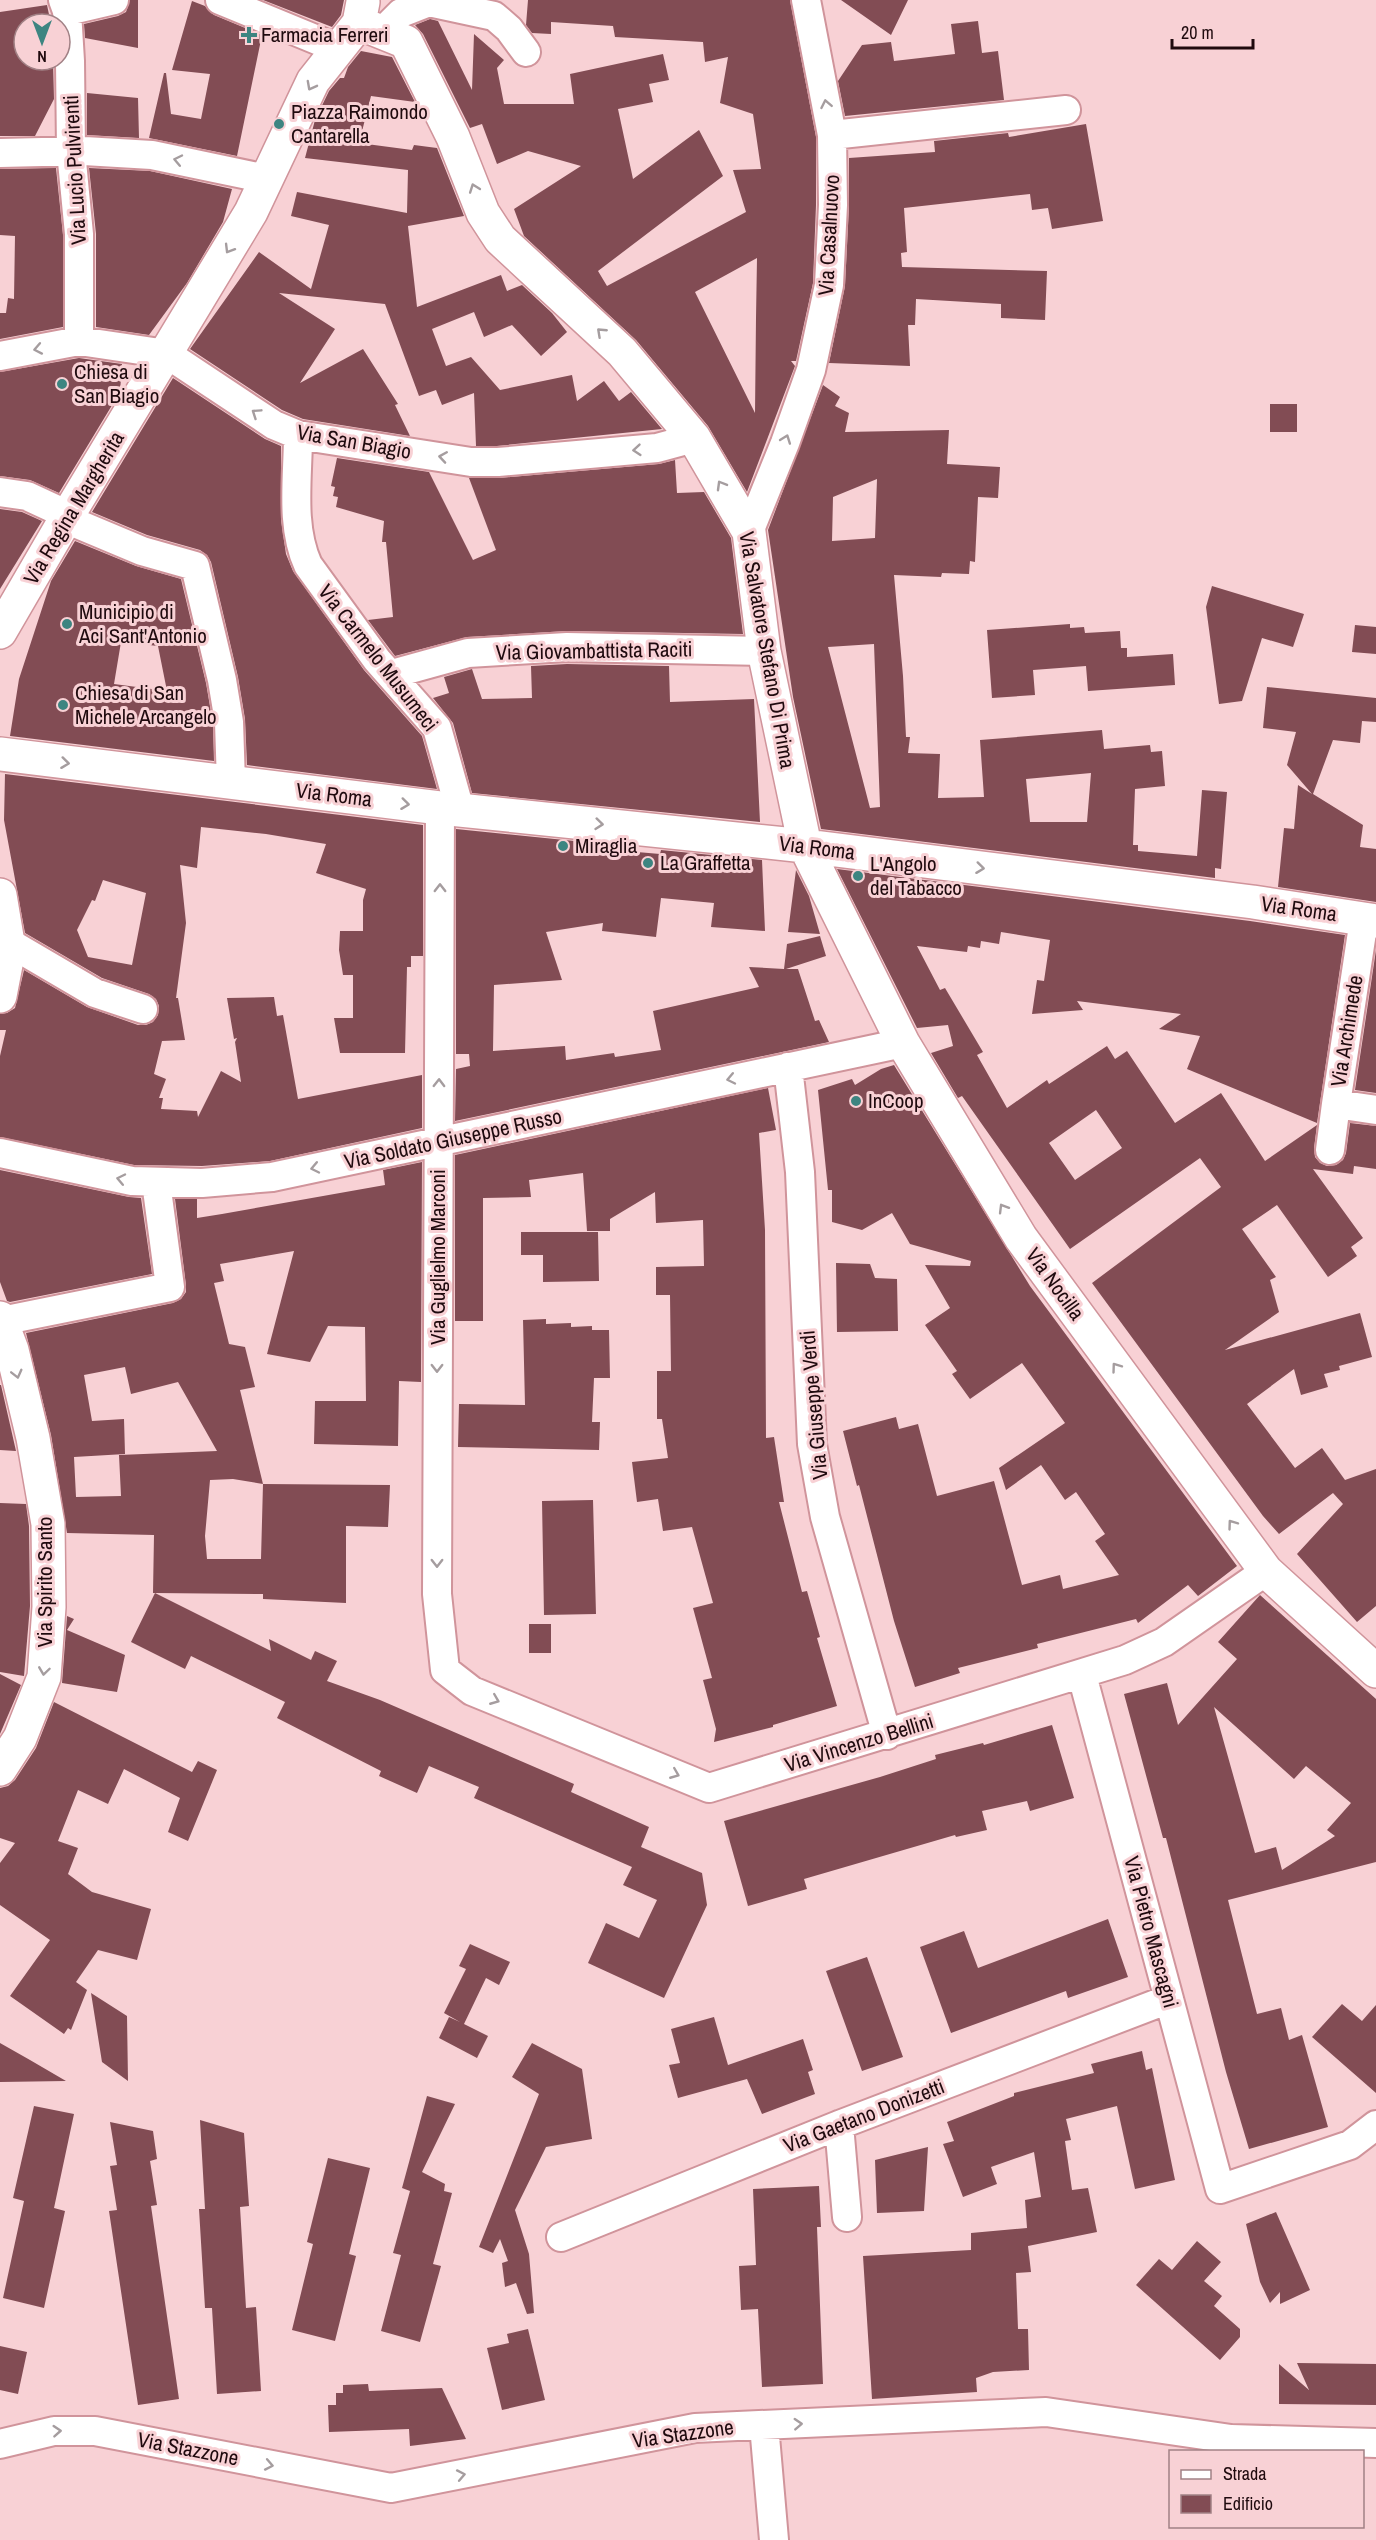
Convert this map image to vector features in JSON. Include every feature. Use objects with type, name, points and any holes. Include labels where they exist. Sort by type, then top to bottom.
[{"type":"street","points":[[65,5],[114,0]]},
{"type":"street","points":[[220,0],[265,17],[358,29],[429,2],[494,16],[509,29],[526,52]]},
{"type":"street","name":"Via Casalnuovo","points":[[749,532],[785,443],[811,370],[829,285],[833,205],[832,135],[806,0]]},
{"type":"street","name":"Via Lucio Pulvirenti","points":[[65,5],[70,61],[71,151],[79,234],[79,341]]},
{"type":"street","name":"Via Salvatore Stefano Di Prima","points":[[358,29],[406,42],[457,146],[483,213],[500,239],[622,352],[694,438],[749,532],[764,651],[804,846]]},
{"type":"street","name":"Via Regina Margherita","points":[[0,632],[262,188],[313,81],[358,29]]},
{"type":"street","points":[[832,135],[1066,110]]},
{"type":"street","points":[[0,153],[71,151],[152,154],[235,172],[262,188]]},
{"type":"street","name":"Via San Biagio","points":[[0,356],[79,341],[166,354],[274,425],[298,435],[471,462],[498,462],[657,448],[694,438]]},
{"type":"street","name":"Via Carmelo Musumeci","points":[[298,435],[300,549],[308,565],[377,660],[437,728],[450,809]]},
{"type":"street","points":[[0,492],[27,496],[68,515],[80,525],[142,551],[195,566],[224,690],[229,722],[231,783]]},
{"type":"street","name":"Via Giovambattista Raciti","points":[[392,675],[468,653],[567,647],[764,651]]},
{"type":"street","name":"Via Roma","points":[[4,755],[450,809],[804,846],[1253,902],[1370,920]]},
{"type":"street","name":"Via Guglielmo Marconi","points":[[445,1670],[437,1594],[438,1142],[450,809]]},
{"type":"street","name":"Via Nocilla","points":[[804,846],[903,1043],[1021,1238],[1266,1571],[1376,1671]]},
{"type":"street","points":[[0,895],[6,939],[0,996]]},
{"type":"street","name":"Via Archimede","points":[[1370,920],[1336,1104],[1376,1110]]},
{"type":"street","points":[[6,939],[95,993],[143,1009]]},
{"type":"street","name":"Via Soldato Giuseppe Russo","points":[[0,1153],[132,1181],[202,1183],[272,1177],[903,1043]]},
{"type":"street","name":"Via Giuseppe Verdi","points":[[788,1067],[800,1172],[812,1444],[825,1517],[887,1735]]},
{"type":"street","points":[[1330,1150],[1336,1104]]},
{"type":"street","points":[[2,1330],[170,1287],[156,1182]]},
{"type":"street","name":"Via Spirito Santo","points":[[0,1769],[20,1738],[44,1677],[49,1608],[48,1524],[33,1438],[2,1330]]},
{"type":"street","name":"Via Vincenzo Bellini","points":[[445,1670],[472,1690],[710,1788],[1125,1660],[1164,1642],[1266,1571]]},
{"type":"street","name":"Via Pietro Mascagni","points":[[1082,1675],[1220,2189],[1350,2145],[1376,2125]]},
{"type":"street","name":"Via Gaetano Donizetti","points":[[561,2237],[839,2125],[1169,2000]]},
{"type":"street","points":[[839,2125],[847,2217]]},
{"type":"street","name":"Via Stazzone","points":[[0,2444],[54,2430],[95,2431],[391,2488],[695,2428],[1046,2412],[1231,2439],[1376,2443]]},
{"type":"street","points":[[764,2425],[774,2540]]},
{"type":"building","points":[[130,0],[138,0],[138,48],[85,38],[84,24],[126,12]]},
{"type":"building","points":[[263,0],[344,0],[341,15],[332,27]]},
{"type":"building","points":[[528,0],[790,0],[816,137],[813,283],[796,361],[791,361],[795,366],[747,492],[708,426],[636,340],[524,236],[514,209],[581,166],[528,151],[497,164],[482,124],[470,128],[423,34],[415,25],[430,19],[438,21],[472,90],[474,34],[504,60],[497,68],[504,104],[574,104],[570,74],[663,54],[669,80],[649,84],[653,102],[618,109],[633,179],[699,130],[723,176],[598,271],[607,286],[746,212],[733,170],[761,169],[753,114],[720,103],[728,57],[705,62],[703,42],[615,37],[613,26],[551,22],[551,34],[532,33],[526,25]],"holes":[[[757,258],[755,413],[695,292]]]},
{"type":"building","points":[[841,0],[908,0],[891,35]]},
{"type":"building","points":[[192,1],[205,6],[214,15],[262,35],[237,156],[149,138],[164,73],[166,73],[171,114],[201,119],[210,74],[172,70]]},
{"type":"building","points":[[47,5],[48,12],[12,12],[12,72],[53,72],[54,99],[35,136],[0,136],[0,12]]},
{"type":"building","points":[[978,21],[982,53],[998,51],[1004,100],[845,116],[838,81],[862,45],[891,42],[894,61],[955,54],[951,24]]},
{"type":"building","points":[[361,51],[392,57],[415,102],[371,96],[359,143],[412,150],[414,145],[437,148],[464,216],[408,226],[417,307],[501,275],[507,291],[522,285],[552,313],[567,332],[541,356],[512,325],[484,337],[474,312],[432,329],[446,366],[471,357],[500,390],[572,375],[577,401],[604,381],[619,401],[631,392],[662,429],[497,446],[476,446],[474,393],[442,405],[436,390],[419,396],[385,304],[279,293],[335,329],[300,383],[363,349],[398,404],[395,405],[410,436],[303,419],[282,410],[190,349],[259,252],[311,289],[329,225],[291,216],[297,192],[407,213],[408,170],[305,158],[315,120],[329,91],[340,78],[344,78],[348,67]]},
{"type":"building","points":[[87,93],[138,98],[139,138],[87,135]]},
{"type":"building","points":[[1086,124],[1103,221],[1052,229],[1048,208],[1032,210],[1030,194],[904,208],[907,252],[901,253],[902,267],[1047,271],[1045,320],[1001,318],[1001,304],[916,299],[915,325],[908,325],[910,366],[829,363],[845,286],[849,158],[935,152],[934,141],[1008,133],[1009,137]]},
{"type":"building","points":[[56,168],[63,235],[63,327],[0,339],[0,313],[6,313],[8,298],[14,299],[15,236],[0,235],[0,169]]},
{"type":"building","points":[[89,168],[150,171],[232,189],[223,222],[187,283],[149,335],[96,327],[96,234]]},
{"type":"building","points":[[79,358],[122,364],[120,392],[59,493],[30,480],[0,476],[0,372]]},
{"type":"building","points":[[173,378],[265,439],[281,446],[281,520],[286,554],[293,571],[364,670],[422,736],[437,789],[247,765],[245,719],[238,677],[211,562],[207,555],[200,550],[147,535],[92,512]]},
{"type":"building","points":[[823,385],[840,397],[835,406],[849,413],[845,432],[949,430],[947,464],[1000,467],[998,498],[978,497],[975,562],[970,561],[969,574],[942,573],[941,577],[894,575],[906,737],[910,737],[908,753],[940,754],[938,798],[984,797],[980,740],[1102,730],[1104,749],[1150,745],[1151,752],[1162,751],[1165,786],[1135,789],[1133,845],[1138,845],[1138,851],[1197,856],[1202,790],[1227,792],[1221,869],[1215,868],[1215,878],[821,829],[793,697],[768,530]],"holes":[[[877,479],[875,538],[832,541],[833,497]],[[874,644],[880,807],[870,808],[828,647]],[[1091,773],[1087,822],[1030,822],[1026,779]]]},
{"type":"building","points":[[1270,404],[1297,404],[1297,432],[1270,432]]},
{"type":"building","points":[[337,458],[429,472],[473,560],[496,550],[469,478],[499,478],[659,464],[675,460],[677,493],[704,492],[731,538],[743,634],[567,631],[467,637],[395,656],[368,620],[393,617],[386,542],[382,542],[384,521],[336,507],[338,497],[333,496],[335,487],[331,486]]},
{"type":"building","points":[[0,509],[22,512],[42,521],[0,589]]},
{"type":"building","points":[[75,541],[136,566],[181,579],[206,683],[213,724],[214,761],[10,736],[19,679],[51,581]],"holes":[[[121,642],[158,646],[167,691],[114,684]]]},
{"type":"building","points":[[1212,586],[1304,614],[1293,647],[1262,638],[1242,701],[1219,704],[1206,607]]},
{"type":"building","points":[[1070,624],[1070,628],[1084,627],[1085,633],[1120,631],[1121,648],[1127,648],[1127,657],[1173,654],[1175,685],[1088,691],[1086,666],[1033,670],[1035,695],[992,698],[987,630]]},
{"type":"building","points":[[1355,625],[1376,627],[1376,654],[1352,652]]},
{"type":"building","points":[[567,664],[669,666],[670,702],[754,699],[760,822],[472,793],[453,723],[433,698],[449,693],[444,677],[472,669],[482,699],[532,698],[531,666]]},
{"type":"building","points":[[1267,687],[1376,698],[1376,722],[1362,721],[1360,743],[1333,740],[1313,794],[1363,825],[1360,847],[1376,849],[1376,902],[1278,887],[1284,828],[1294,829],[1298,785],[1312,794],[1287,765],[1296,732],[1263,728]]},
{"type":"building","points":[[5,774],[423,825],[423,956],[411,956],[411,967],[407,967],[405,1053],[340,1053],[334,1018],[353,1018],[353,975],[343,975],[339,950],[340,931],[363,931],[363,900],[366,889],[316,873],[326,844],[266,834],[201,827],[197,868],[180,865],[186,923],[176,998],[178,998],[185,1040],[162,1041],[154,1074],[166,1079],[159,1098],[163,1098],[161,1109],[197,1111],[198,1117],[221,1071],[241,1082],[235,1042],[237,1038],[234,1039],[227,998],[274,997],[277,1016],[283,1015],[298,1099],[422,1075],[422,1128],[270,1161],[202,1166],[134,1165],[0,1137],[0,1056],[6,1030],[0,1030],[0,1014],[15,1008],[24,970],[87,1007],[138,1025],[153,1022],[158,1015],[159,1006],[156,999],[149,994],[102,978],[25,933],[4,820]],"holes":[[[103,880],[146,893],[132,965],[88,957],[77,930],[92,900],[95,901]]]},
{"type":"building","points":[[456,829],[614,845],[614,850],[660,854],[661,850],[762,860],[765,931],[711,927],[714,903],[661,898],[656,937],[602,931],[603,923],[546,932],[562,980],[494,985],[493,1051],[565,1046],[566,1060],[614,1053],[615,1057],[661,1050],[653,1011],[759,987],[749,967],[784,969],[787,944],[820,936],[826,956],[786,969],[798,969],[815,1021],[819,1020],[829,1042],[455,1121],[456,1069],[470,1066],[469,1054],[456,1054]]},
{"type":"building","points":[[837,869],[1345,935],[1317,1123],[1187,1069],[1200,1036],[1159,1029],[1181,1014],[1077,1001],[1083,1010],[1032,1014],[1037,980],[1044,981],[1050,940],[1001,932],[999,944],[981,941],[980,948],[968,946],[967,952],[917,946],[940,990],[945,988],[983,1052],[977,1055],[1007,1108],[1047,1080],[1049,1084],[1107,1046],[1115,1059],[1127,1051],[1175,1123],[1221,1093],[1265,1161],[1317,1125],[1315,1157],[1327,1166],[1336,1165],[1343,1160],[1346,1153],[1350,1123],[1376,1126],[1376,1169],[1354,1166],[1353,1174],[1313,1169],[1363,1238],[1351,1247],[1357,1256],[1328,1277],[1277,1205],[1242,1229],[1276,1277],[1270,1280],[1279,1312],[1225,1350],[1360,1313],[1372,1357],[1339,1366],[1340,1370],[1324,1374],[1328,1387],[1301,1395],[1294,1369],[1247,1404],[1295,1468],[1322,1448],[1345,1480],[1376,1469],[1376,1606],[1357,1622],[1297,1554],[1343,1504],[1333,1493],[1279,1534],[1263,1516],[1092,1283],[1221,1187],[1200,1158],[1070,1249],[962,1096],[958,1098],[931,1053],[953,1046],[948,1025],[917,1028]],"holes":[[[1096,1110],[1122,1148],[1075,1180],[1049,1143]]]},
{"type":"building","points":[[796,870],[809,896],[820,934],[788,932]]},
{"type":"building","points":[[1376,950],[1376,1093],[1355,1090]]},
{"type":"building","points":[[894,1065],[1030,1286],[1237,1566],[1198,1596],[1188,1585],[1138,1623],[1136,1619],[1037,1644],[1038,1648],[958,1668],[960,1673],[915,1687],[894,1621],[843,1431],[896,1417],[899,1429],[918,1424],[937,1496],[994,1481],[1022,1585],[1060,1575],[1063,1589],[1119,1575],[1095,1541],[1105,1534],[1076,1492],[1065,1500],[1041,1465],[1006,1490],[999,1468],[1065,1423],[1022,1363],[970,1399],[952,1374],[957,1371],[925,1325],[950,1308],[925,1265],[970,1266],[971,1261],[910,1244],[892,1213],[862,1230],[832,1222],[832,1190],[828,1190],[818,1090],[852,1079],[855,1085],[881,1069]]},
{"type":"building","points":[[768,1088],[776,1130],[759,1133],[765,1230],[766,1438],[774,1437],[784,1502],[779,1502],[802,1592],[807,1591],[820,1637],[817,1638],[837,1706],[773,1725],[773,1727],[714,1742],[716,1729],[703,1680],[712,1678],[693,1608],[713,1603],[692,1527],[663,1531],[658,1499],[637,1502],[632,1462],[668,1458],[662,1419],[657,1419],[657,1371],[671,1371],[670,1295],[656,1295],[656,1267],[704,1266],[703,1220],[656,1223],[655,1192],[610,1219],[610,1231],[587,1231],[583,1173],[529,1180],[531,1197],[483,1198],[483,1321],[455,1321],[455,1155]]},
{"type":"building","points":[[422,1162],[421,1382],[399,1381],[398,1446],[314,1444],[315,1401],[366,1401],[365,1327],[328,1326],[310,1362],[267,1354],[294,1251],[220,1264],[224,1281],[214,1283],[229,1344],[245,1347],[255,1387],[240,1390],[263,1484],[390,1485],[388,1527],[346,1526],[346,1603],[263,1599],[263,1594],[153,1593],[154,1535],[67,1533],[51,1435],[26,1333],[173,1303],[181,1299],[186,1292],[186,1285],[175,1199],[197,1199],[197,1218],[385,1185],[383,1170]],"holes":[[[125,1367],[131,1394],[178,1382],[217,1451],[119,1455],[121,1496],[76,1497],[74,1457],[125,1454],[124,1419],[92,1421],[84,1375]],[[233,1479],[263,1484],[261,1559],[207,1559],[205,1536],[210,1480]]]},
{"type":"building","points":[[0,1170],[141,1198],[152,1274],[7,1301],[0,1282]]},
{"type":"building","points":[[521,1232],[598,1232],[599,1281],[543,1282],[543,1255],[521,1255]]},
{"type":"building","points":[[836,1263],[870,1264],[875,1278],[897,1279],[898,1331],[837,1332]]},
{"type":"building","points":[[546,1319],[546,1324],[571,1323],[571,1327],[592,1326],[592,1330],[609,1330],[610,1378],[594,1378],[592,1422],[600,1422],[599,1450],[458,1447],[459,1404],[525,1405],[523,1320]]},
{"type":"building","points":[[1,1385],[16,1451],[0,1450]]},
{"type":"building","points":[[593,1500],[596,1614],[544,1615],[542,1501]]},
{"type":"building","points":[[0,1503],[26,1504],[29,1526],[30,1606],[24,1676],[0,1672]]},
{"type":"building","points":[[155,1593],[271,1651],[269,1639],[311,1660],[315,1651],[337,1661],[327,1681],[380,1700],[574,1784],[571,1792],[649,1827],[641,1847],[702,1873],[707,1905],[664,1998],[588,1963],[606,1923],[639,1938],[657,1900],[623,1885],[632,1867],[474,1798],[479,1787],[429,1766],[417,1793],[379,1776],[381,1771],[277,1718],[285,1702],[191,1656],[185,1669],[131,1642]]},
{"type":"building","points":[[1260,1595],[1376,1699],[1376,1862],[1228,1900],[1257,2014],[1281,2008],[1289,2040],[1302,2035],[1328,2127],[1249,2149],[1226,2072],[1166,1838],[1163,1838],[1124,1694],[1167,1683],[1178,1725],[1237,1659],[1218,1642]],"holes":[[[1214,1707],[1294,1779],[1306,1766],[1351,1803],[1327,1830],[1335,1836],[1282,1870],[1276,1847],[1255,1853]]]},
{"type":"building","points":[[67,1616],[74,1619],[67,1630],[125,1655],[117,1692],[62,1683]]},
{"type":"building","points":[[529,1624],[551,1624],[551,1653],[529,1653]]},
{"type":"building","points":[[0,1674],[21,1685],[0,1734]]},
{"type":"building","points":[[54,1702],[192,1772],[198,1761],[217,1770],[188,1841],[168,1832],[180,1798],[124,1769],[108,1804],[78,1790],[58,1841],[78,1848],[68,1874],[92,1892],[151,1909],[137,1960],[98,1950],[76,1982],[87,1990],[71,2030],[68,2028],[64,2034],[10,1996],[50,1940],[0,1905],[0,1863],[15,1843],[0,1838],[0,1788],[8,1786],[15,1780],[36,1748]]},
{"type":"building","points":[[1052,1725],[1074,1798],[1030,1811],[1027,1801],[982,1811],[987,1830],[956,1837],[955,1835],[804,1879],[807,1889],[748,1906],[724,1821],[880,1777],[936,1759],[935,1755],[983,1743],[984,1745]]},
{"type":"building","points":[[1108,1919],[1128,1977],[1068,1998],[1066,1991],[951,2033],[920,1947],[964,1931],[978,1968]]},
{"type":"building","points":[[470,1944],[510,1962],[499,1985],[486,1978],[464,2024],[488,2036],[477,2058],[439,2038],[449,2017],[460,2022],[444,2013],[466,1969],[459,1966]]},
{"type":"building","points":[[867,1957],[903,2057],[862,2071],[826,1971]]},
{"type":"building","points":[[91,1993],[127,2016],[128,2081],[102,2062]]},
{"type":"building","points":[[1342,2004],[1362,2021],[1376,2005],[1376,2093],[1312,2037]]},
{"type":"building","points":[[714,2017],[728,2065],[803,2039],[813,2070],[808,2072],[815,2094],[762,2114],[747,2079],[678,2098],[669,2065],[680,2063],[671,2029]]},
{"type":"building","points":[[0,2043],[30,2060],[66,2081],[0,2082]]},
{"type":"building","points":[[532,2043],[582,2069],[592,2139],[546,2147],[515,2210],[529,2254],[534,2313],[527,2314],[516,2283],[505,2287],[502,2263],[508,2261],[500,2239],[493,2253],[479,2247],[539,2094],[512,2077]]},
{"type":"building","points":[[1142,2051],[1146,2070],[1152,2068],[1175,2180],[1135,2189],[1117,2106],[1066,2119],[1071,2140],[1065,2141],[1072,2190],[1088,2188],[1097,2232],[1028,2246],[1031,2272],[1016,2273],[1018,2329],[1028,2329],[1029,2370],[993,2372],[976,2378],[977,2392],[872,2399],[863,2256],[971,2250],[971,2233],[1027,2228],[1025,2200],[1041,2197],[1034,2152],[991,2167],[997,2184],[963,2197],[943,2144],[954,2141],[947,2122],[1014,2096],[1014,2093],[1094,2073],[1091,2064]]},
{"type":"building","points":[[427,2096],[455,2104],[422,2172],[445,2184],[444,2191],[452,2193],[433,2264],[441,2266],[420,2342],[381,2331],[401,2255],[393,2253],[410,2191],[402,2188]]},
{"type":"building","points":[[34,2106],[74,2114],[54,2208],[65,2211],[44,2308],[3,2298],[24,2201],[13,2198]]},
{"type":"building","points":[[200,2120],[244,2133],[249,2206],[240,2207],[246,2308],[256,2307],[261,2391],[217,2394],[212,2308],[205,2308],[199,2209],[205,2209]]},
{"type":"building","points":[[110,2122],[153,2131],[157,2159],[150,2161],[157,2205],[151,2206],[179,2399],[138,2405],[109,2211],[117,2210],[110,2166],[117,2165]]},
{"type":"building","points":[[928,2147],[924,2211],[877,2213],[875,2160]]},
{"type":"building","points":[[328,2158],[370,2168],[349,2254],[356,2256],[335,2341],[292,2330],[313,2244],[307,2242]]},
{"type":"building","points":[[819,2186],[821,2227],[817,2227],[823,2384],[762,2387],[758,2309],[741,2310],[739,2266],[756,2265],[753,2189]]},
{"type":"building","points":[[1276,2212],[1310,2290],[1280,2304],[1280,2292],[1270,2303],[1260,2282],[1246,2224]]},
{"type":"building","points":[[1197,2241],[1221,2262],[1204,2281],[1222,2296],[1214,2306],[1240,2329],[1240,2337],[1220,2360],[1136,2285],[1159,2259],[1172,2270]]},
{"type":"building","points":[[528,2329],[545,2400],[502,2410],[487,2348],[509,2343],[507,2334]]},
{"type":"building","points":[[0,2346],[27,2352],[18,2394],[0,2390]]},
{"type":"building","points":[[1297,2363],[1376,2364],[1376,2405],[1279,2404],[1279,2364],[1309,2390]]},
{"type":"building","points":[[368,2384],[369,2391],[442,2388],[466,2439],[410,2446],[409,2429],[329,2432],[328,2405],[336,2405],[336,2393],[343,2393],[343,2385]]},
{"type":"place","name":"Farmacia Ferreri","points":[[249,35]]},
{"type":"place","name":"Piazza Raimondo Cantarella","points":[[279,124]]},
{"type":"place","name":"Chiesa di San Biagio","points":[[62,384]]},
{"type":"place","name":"Municipio di Aci Sant'Antonio","points":[[67,624]]},
{"type":"place","name":"Chiesa di San Michele Arcangelo","points":[[63,705]]},
{"type":"place","name":"Miraglia","points":[[563,846]]},
{"type":"place","name":"La Graffetta","points":[[648,863]]},
{"type":"place","name":"L'Angolo del Tabacco","points":[[858,876]]},
{"type":"place","name":"InCoop","points":[[856,1101]]}]
